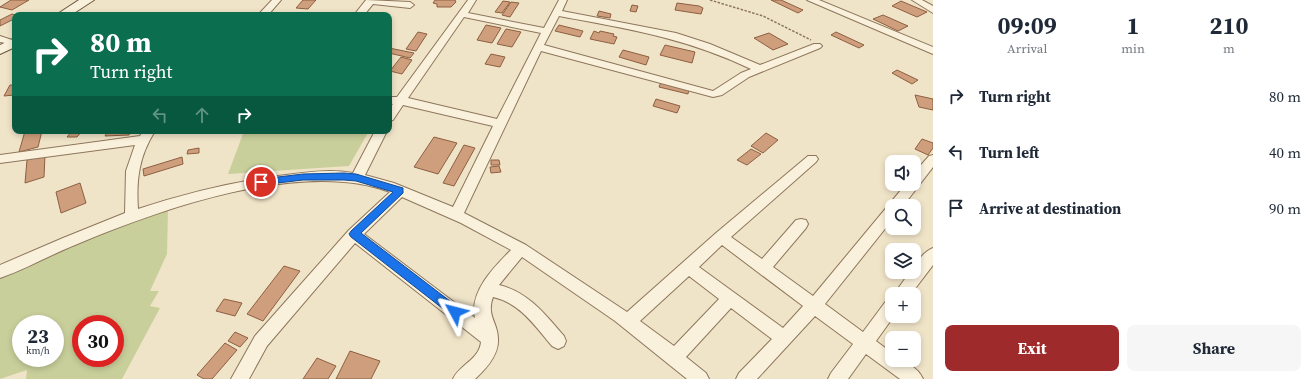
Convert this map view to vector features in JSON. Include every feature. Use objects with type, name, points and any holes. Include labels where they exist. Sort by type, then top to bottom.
[{"type":"street","points":[[67,12],[88,0]]},
{"type":"street","points":[[266,12],[277,0]]},
{"type":"street","points":[[361,12],[371,0],[410,5]]},
{"type":"street","points":[[394,101],[472,0]]},
{"type":"street","points":[[457,214],[563,0]]},
{"type":"street","points":[[811,0],[933,51]]},
{"type":"street","points":[[916,0],[933,10]]},
{"type":"street","points":[[557,13],[640,28],[690,40],[719,50],[759,69]]},
{"type":"street","points":[[461,14],[547,31]]},
{"type":"street","points":[[0,50],[9,41]]},
{"type":"street","points":[[539,47],[713,94],[759,69],[817,46]]},
{"type":"street","points":[[394,101],[410,102],[501,124]]},
{"type":"street","points":[[356,177],[379,134]]},
{"type":"street","points":[[132,215],[130,183],[134,158],[146,136]]},
{"type":"street","points":[[0,159],[146,136]]},
{"type":"street","points":[[628,321],[721,237],[812,159]]},
{"type":"street","points":[[921,173],[932,160]]},
{"type":"street","points":[[0,272],[87,233],[132,215],[192,196],[247,184],[303,177],[356,177],[400,191],[457,214],[520,249],[554,270],[628,321],[676,357],[700,379]]},
{"type":"street","points":[[240,379],[261,342],[354,234],[400,191]]},
{"type":"street","points":[[900,199],[907,191]]},
{"type":"street","points":[[745,379],[814,306],[885,219]]},
{"type":"street","points":[[763,268],[801,224]]},
{"type":"street","points":[[354,234],[490,340]]},
{"type":"street","points":[[721,237],[911,378]]},
{"type":"street","points":[[462,379],[484,358],[489,348],[490,340],[482,308],[489,289],[497,275],[520,249]]},
{"type":"street","points":[[907,287],[933,254]]},
{"type":"street","points":[[688,267],[784,338]]},
{"type":"street","points":[[489,289],[509,295],[520,302],[534,314],[558,341]]},
{"type":"street","points":[[676,357],[730,298]]},
{"type":"street","points":[[837,379],[885,315]]},
{"type":"path","points":[[710,0],[763,16],[816,43],[817,46]]},
{"type":"green space","points":[[243,134],[367,134],[349,166],[228,174]]},
{"type":"green space","points":[[168,208],[167,254],[150,291],[159,291],[150,306],[160,308],[122,379],[26,379],[27,370],[0,379],[0,275],[74,242]]},
{"type":"building","points":[[11,0],[29,0],[12,10],[0,7]]},
{"type":"building","points":[[303,0],[316,0],[308,9],[296,8]]},
{"type":"building","points":[[435,0],[455,0],[456,2],[451,7],[437,7],[437,4],[433,3]]},
{"type":"building","points":[[771,0],[781,0],[803,10],[798,13]]},
{"type":"building","points":[[503,1],[510,2],[502,13],[495,12]]},
{"type":"building","points":[[901,1],[927,12],[917,17],[892,6]]},
{"type":"building","points":[[511,2],[519,3],[510,17],[502,15]]},
{"type":"building","points":[[677,3],[699,6],[703,8],[701,14],[675,10]]},
{"type":"building","points":[[632,5],[638,6],[636,12],[630,11]]},
{"type":"building","points":[[599,11],[611,14],[610,18],[597,16]]},
{"type":"building","points":[[12,14],[12,20],[0,26],[0,20]]},
{"type":"building","points":[[883,15],[908,26],[898,31],[873,19]]},
{"type":"building","points":[[486,25],[501,28],[492,43],[477,40]]},
{"type":"building","points":[[559,25],[583,31],[580,37],[555,31]]},
{"type":"building","points":[[506,29],[521,32],[512,47],[497,44]]},
{"type":"building","points":[[594,31],[599,33],[600,31],[614,34],[613,36],[617,37],[614,44],[590,39]]},
{"type":"building","points":[[418,32],[427,34],[416,51],[406,49]]},
{"type":"building","points":[[836,32],[864,45],[859,48],[831,35]]},
{"type":"building","points":[[769,33],[788,44],[773,50],[754,38]]},
{"type":"building","points":[[665,45],[695,52],[692,63],[660,55]]},
{"type":"building","points":[[392,49],[414,53],[410,58],[392,54]]},
{"type":"building","points":[[623,50],[649,57],[646,65],[619,57]]},
{"type":"building","points":[[491,54],[505,57],[500,67],[485,64]]},
{"type":"building","points":[[401,57],[412,60],[402,74],[392,72],[392,68]]},
{"type":"building","points":[[897,70],[918,80],[912,84],[892,73]]},
{"type":"building","points":[[661,82],[689,89],[688,94],[659,87]]},
{"type":"building","points":[[10,85],[12,85],[12,95],[4,96]]},
{"type":"building","points":[[915,95],[933,99],[933,110],[919,107]]},
{"type":"building","points":[[656,99],[680,106],[677,113],[653,106]]},
{"type":"building","points":[[766,133],[778,140],[763,153],[751,146]]},
{"type":"building","points":[[24,134],[41,134],[38,147],[19,152]]},
{"type":"building","points":[[70,134],[80,134],[77,137],[67,137]]},
{"type":"building","points":[[106,134],[130,134],[129,135],[105,136]]},
{"type":"building","points":[[434,137],[457,143],[438,174],[414,167]]},
{"type":"building","points":[[922,139],[933,143],[933,148],[928,155],[915,149]]},
{"type":"building","points":[[464,145],[475,148],[454,186],[443,183]]},
{"type":"building","points":[[199,148],[199,153],[187,154],[188,150]]},
{"type":"building","points":[[751,149],[761,154],[747,165],[737,160]]},
{"type":"building","points":[[45,155],[44,177],[25,183],[27,160]]},
{"type":"building","points":[[182,157],[183,164],[144,176],[143,169]]},
{"type":"building","points":[[491,160],[499,160],[500,165],[491,165]]},
{"type":"building","points":[[499,166],[501,172],[491,173],[490,167]]},
{"type":"building","points":[[80,183],[86,203],[61,213],[56,192]]},
{"type":"building","points":[[284,266],[300,271],[263,321],[247,314]]},
{"type":"building","points":[[224,299],[242,303],[235,316],[216,311]]},
{"type":"building","points":[[235,332],[248,338],[240,347],[228,341]]},
{"type":"building","points":[[225,343],[237,350],[212,379],[204,379],[197,375]]},
{"type":"building","points":[[350,351],[380,361],[371,379],[336,379]]},
{"type":"building","points":[[317,358],[336,366],[328,379],[303,379]]},
{"type":"route","points":[[261,182],[303,177],[356,177],[400,191],[354,234],[455,312]]}]
